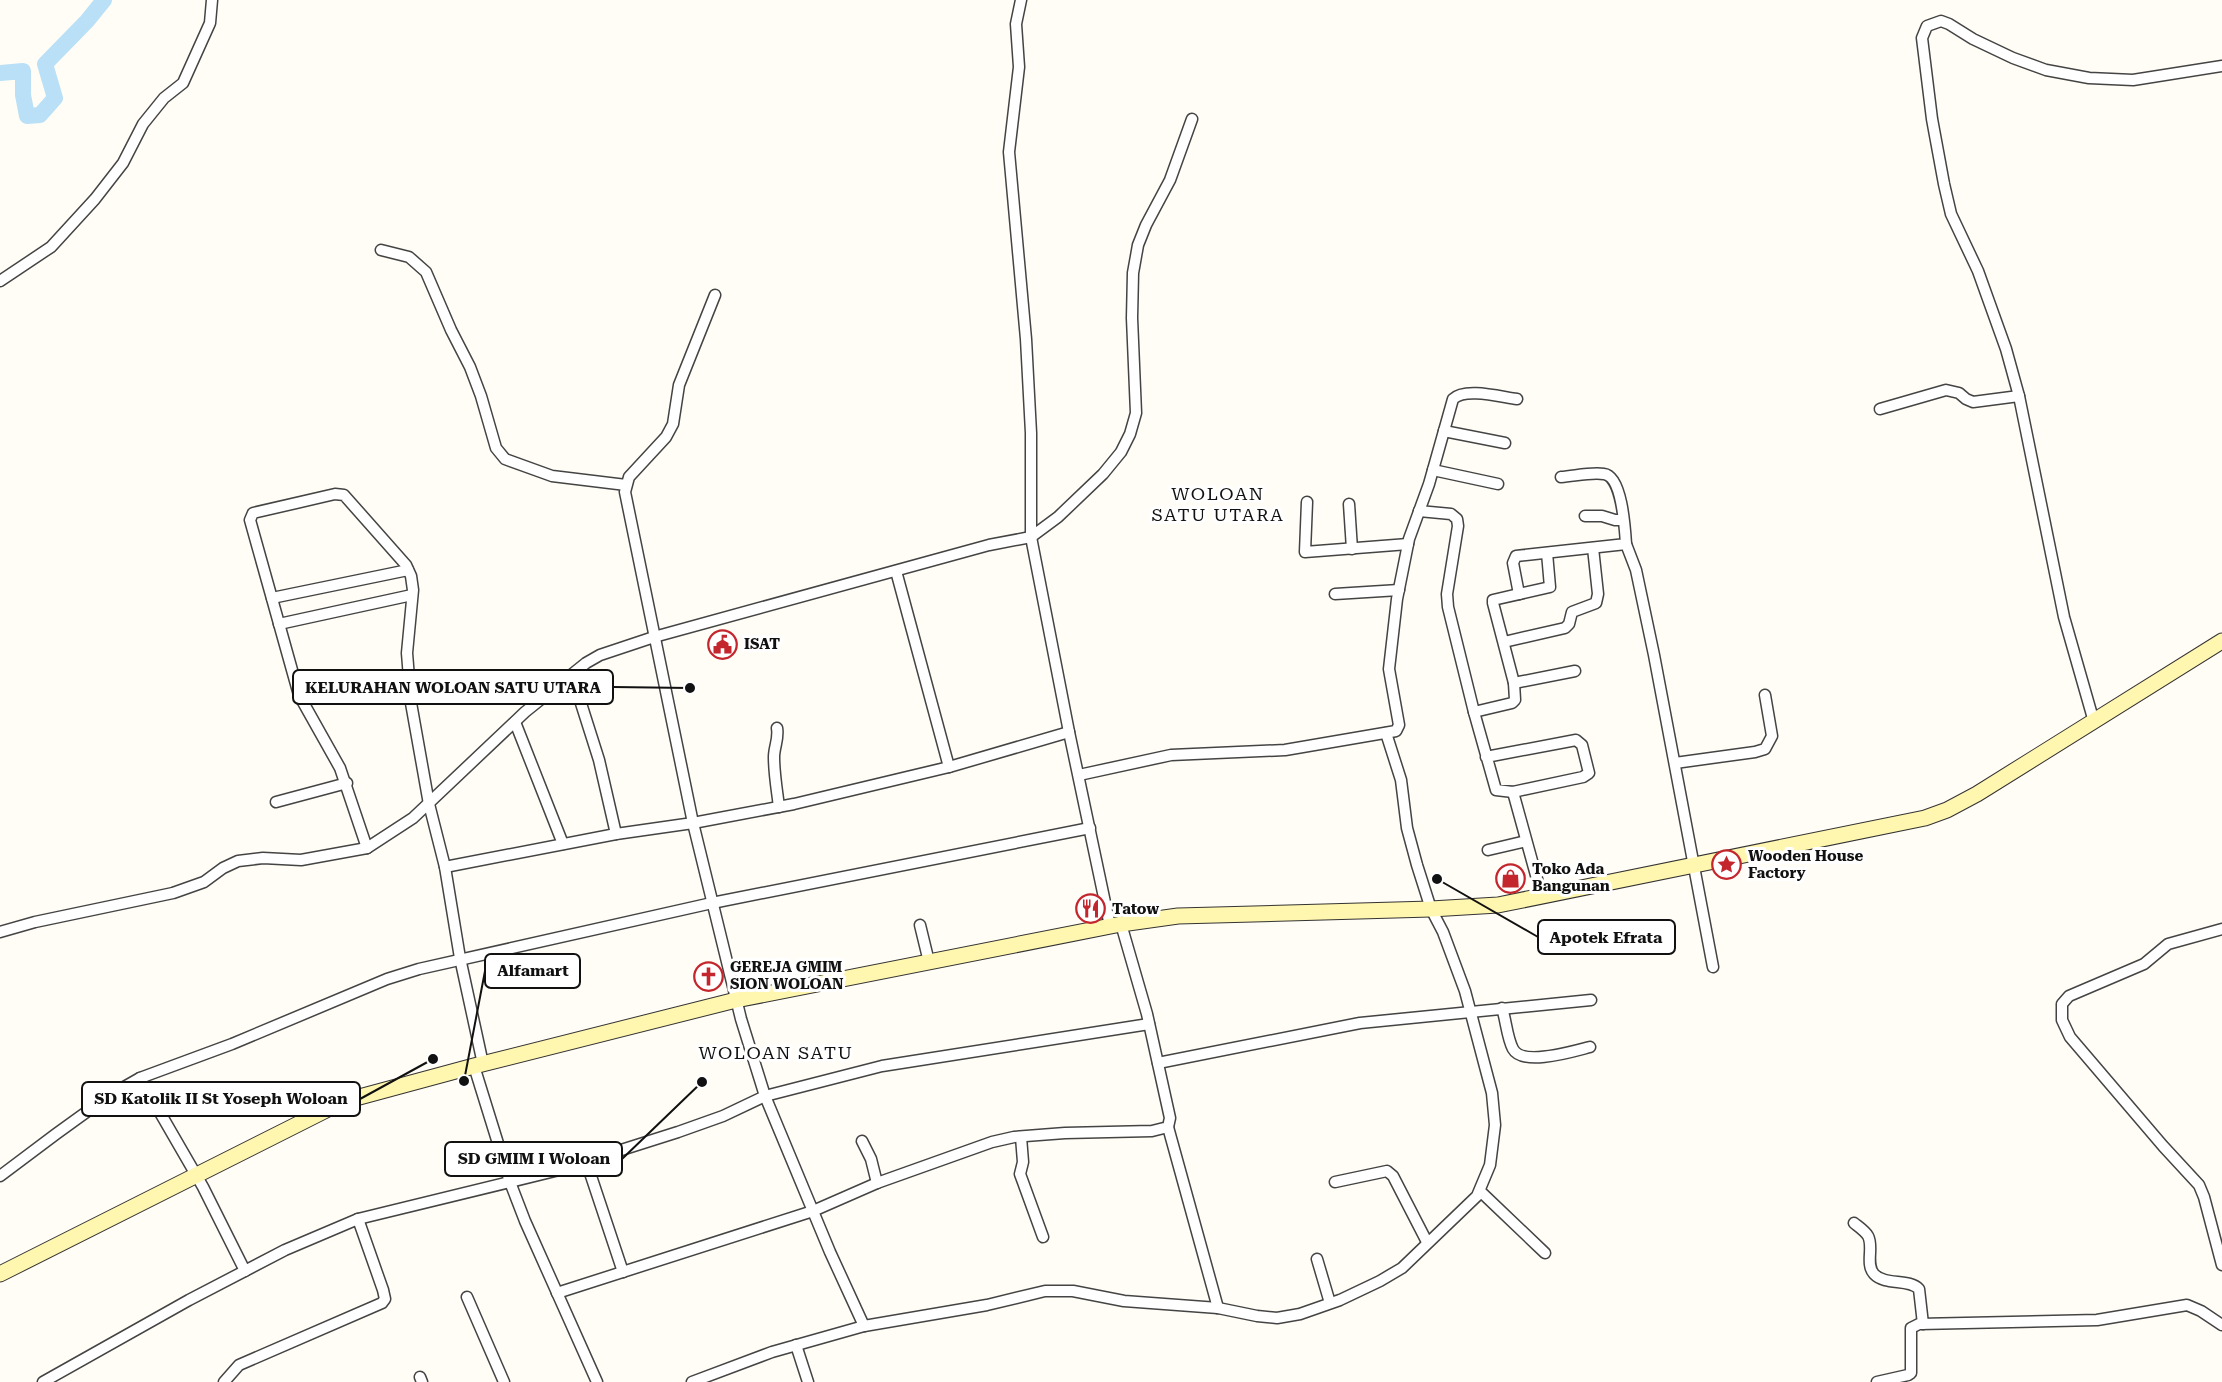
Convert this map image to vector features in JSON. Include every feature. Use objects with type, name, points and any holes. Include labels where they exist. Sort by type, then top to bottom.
[{"type":"main road","points":[[0,1275],[336,1105],[371,1093],[736,1000],[1116,925],[1178,916],[1489,906],[1542,897],[1694,863],[1812,841],[1936,814],[1977,794],[2222,641]]},
{"type":"street","points":[[0,281],[51,247],[95,199],[123,163],[143,124],[164,98],[183,83],[210,23],[212,0]]},
{"type":"street","points":[[1021,0],[1016,24],[1019,67],[1009,152],[1026,339],[1031,433],[1031,537],[1090,828],[1116,925],[1149,1024],[1170,1118],[1168,1126],[1218,1308]]},
{"type":"street","points":[[2094,722],[2064,617],[2019,396],[2006,349],[1978,272],[1951,214],[1932,119],[1922,48],[1924,31],[1927,26],[1941,21],[2013,58],[2046,70],[2089,78],[2133,80],[2221,68]]},
{"type":"street","points":[[0,932],[35,922],[173,894],[204,882],[223,868],[238,861],[263,858],[300,860],[367,849],[399,828],[429,804],[515,722],[586,663],[600,656],[654,637],[989,545],[1031,537],[1058,517],[1103,474],[1121,452],[1130,434],[1136,413],[1132,318],[1133,273],[1138,245],[1170,180],[1192,119]]},
{"type":"street","points":[[381,250],[409,257],[426,272],[470,367],[496,448],[505,459],[552,476],[626,485]]},
{"type":"street","points":[[715,295],[679,385],[673,424],[666,437],[629,477],[625,492],[693,823],[736,1000],[765,1096],[864,1326]]},
{"type":"street","points":[[1880,410],[1946,390],[1959,393],[1973,402],[2019,396]]},
{"type":"street","points":[[1079,775],[1171,755],[1285,750],[1396,731],[1399,725],[1389,669],[1399,590],[1408,544],[1433,470],[1453,399],[1458,394],[1466,392],[1517,399]]},
{"type":"street","points":[[1444,431],[1505,443]]},
{"type":"street","points":[[1433,470],[1498,484]]},
{"type":"street","points":[[1561,477],[1610,475],[1619,493],[1626,544],[1636,570],[1713,967]]},
{"type":"street","points":[[367,849],[347,783],[299,695],[250,520],[251,515],[325,496],[344,495],[402,560],[408,570],[412,584],[407,652],[411,703],[429,804],[445,867],[478,1065],[510,1182],[525,1221],[597,1382]]},
{"type":"street","points":[[1307,502],[1305,552],[1408,544]]},
{"type":"street","points":[[1349,504],[1352,549]]},
{"type":"street","points":[[1419,511],[1451,514],[1457,519],[1458,526],[1447,594],[1448,607],[1486,758],[1496,790],[1513,792],[1587,776],[1588,767],[1581,743],[1576,740],[1486,758]]},
{"type":"street","points":[[1585,516],[1608,516],[1615,520],[1623,520]]},
{"type":"street","points":[[1519,594],[1515,557],[1626,544]]},
{"type":"street","points":[[1504,642],[1565,628],[1569,624],[1572,612],[1596,603],[1598,594],[1593,548]]},
{"type":"street","points":[[1474,712],[1514,702],[1514,683],[1493,609],[1493,600],[1544,590],[1551,585],[1547,553]]},
{"type":"street","points":[[272,598],[408,570]]},
{"type":"street","points":[[896,571],[950,767]]},
{"type":"street","points":[[1335,594],[1399,590]]},
{"type":"street","points":[[279,624],[412,595]]},
{"type":"street","points":[[1514,683],[1575,671]]},
{"type":"street","points":[[572,675],[599,760],[616,834]]},
{"type":"street","points":[[1675,763],[1765,749],[1771,742],[1772,736],[1765,695]]},
{"type":"street","points":[[515,722],[563,844]]},
{"type":"street","points":[[777,728],[774,773],[779,807]]},
{"type":"street","points":[[445,867],[616,834],[779,807],[950,767],[1069,732]]},
{"type":"street","points":[[692,1382],[772,1352],[864,1326],[987,1305],[1058,1289],[1124,1301],[1218,1308],[1257,1316],[1277,1318],[1300,1314],[1393,1274],[1470,1204],[1480,1191],[1490,1165],[1494,1143],[1494,1108],[1470,1011],[1450,951],[1431,909],[1407,828],[1397,764],[1386,733]]},
{"type":"street","points":[[276,802],[347,783]]},
{"type":"street","points":[[1513,792],[1542,897]]},
{"type":"street","points":[[0,1176],[110,1095],[140,1078],[241,1040],[387,979],[460,958],[712,903],[1090,828]]},
{"type":"street","points":[[1488,850],[1527,841]]},
{"type":"street","points":[[920,925],[929,962]]},
{"type":"street","points":[[2222,929],[2168,944],[2144,964],[2069,996],[2062,1004],[2062,1020],[2070,1037],[2199,1185],[2222,1265]]},
{"type":"street","points":[[1158,1063],[1360,1023],[1591,1000]]},
{"type":"street","points":[[1502,1008],[1514,1050],[1522,1057],[1533,1058],[1590,1047]]},
{"type":"street","points":[[43,1382],[245,1271],[311,1237],[358,1219],[586,1161],[723,1116],[765,1096],[882,1066],[1149,1024]]},
{"type":"street","points":[[140,1078],[196,1176],[245,1271]]},
{"type":"street","points":[[557,1293],[813,1211],[877,1183],[975,1147],[1021,1137],[1065,1133],[1152,1131],[1168,1126]]},
{"type":"street","points":[[1021,1137],[1023,1162],[1020,1174],[1043,1237]]},
{"type":"street","points":[[862,1141],[877,1183]]},
{"type":"street","points":[[586,1161],[623,1272]]},
{"type":"street","points":[[1335,1182],[1386,1171],[1393,1176],[1427,1242]]},
{"type":"street","points":[[1480,1191],[1545,1253]]},
{"type":"street","points":[[224,1382],[239,1365],[382,1303],[385,1299],[383,1290],[358,1219]]},
{"type":"street","points":[[1854,1223],[1867,1233],[1870,1240],[1870,1267],[1875,1275],[1915,1285],[1919,1289],[1923,1324]]},
{"type":"street","points":[[1317,1259],[1330,1303]]},
{"type":"street","points":[[467,1297],[504,1382]]},
{"type":"street","points":[[1877,1382],[1911,1373],[1911,1328],[1923,1324],[2097,1320],[2187,1305],[2222,1325]]},
{"type":"street","points":[[796,1345],[808,1382]]},
{"type":"waterway","points":[[0,73],[23,71],[23,95],[27,116],[40,115],[55,98],[45,64],[104,0]]},
{"type":"place","name":"ISAT","points":[[723,644]]},
{"type":"place","name":"KELURAHAN WOLOAN SATU UTARA","points":[[690,688]]},
{"type":"place","name":"Wooden House Factory","points":[[1727,865]]},
{"type":"place","name":"Toko Ada Bangunan","points":[[1511,878]]},
{"type":"place","name":"Apotek Efrata","points":[[1437,879]]},
{"type":"place","name":"Tatow","points":[[1091,909]]},
{"type":"place","name":"GEREJA GMIM SION WOLOAN","points":[[709,976]]},
{"type":"place","name":"SD Katolik II St Yoseph Woloan","points":[[433,1059]]},
{"type":"place","name":"Alfamart","points":[[464,1081]]},
{"type":"place","name":"SD GMIM I Woloan","points":[[702,1082]]},
{"type":"district","name":"WOLOAN SATU UTARA","points":[[1218,503]]},
{"type":"district","name":"WOLOAN SATU","points":[[776,1052]]}]
